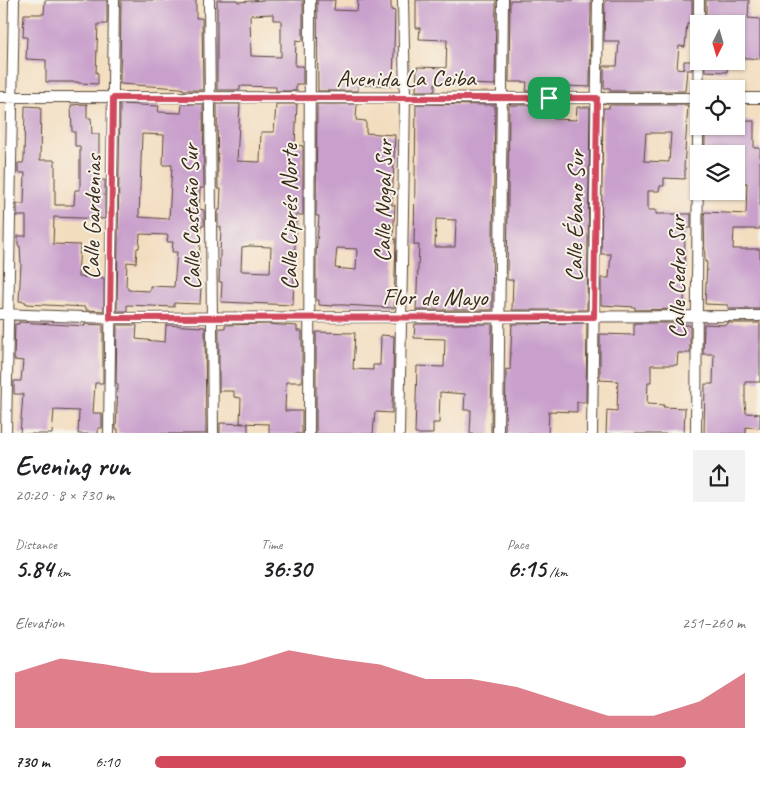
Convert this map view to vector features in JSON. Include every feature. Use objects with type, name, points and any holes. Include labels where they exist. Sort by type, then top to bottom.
[{"type":"street","points":[[6,433],[4,314],[14,0]]},
{"type":"street","name":"Calle Gardenias","points":[[109,433],[114,0]]},
{"type":"street","name":"Calle Castaño Sur","points":[[209,0],[213,433]]},
{"type":"street","name":"Calle Ciprés Norte","points":[[308,433],[310,0]]},
{"type":"street","name":"Calle Nogal Sur","points":[[399,433],[405,98],[403,0]]},
{"type":"street","points":[[498,433],[502,0]]},
{"type":"street","name":"Calle Ébano Sur","points":[[592,433],[598,0]]},
{"type":"street","name":"Calle Cedro Sur","points":[[698,80],[699,0]]},
{"type":"street","name":"Avenida La Ceiba","points":[[0,98],[690,98]]},
{"type":"street","points":[[745,98],[760,98]]},
{"type":"street","name":"Calle Cedro Sur","points":[[696,433],[698,135]]},
{"type":"street","name":"Flor de Mayo","points":[[4,314],[110,318],[760,316]]},
{"type":"building","points":[[45,0],[107,0],[107,24],[98,24],[96,73],[98,73],[98,84],[46,82],[46,60],[26,59],[27,37],[23,37],[24,14],[44,14]]},
{"type":"building","points":[[121,0],[196,0],[196,18],[202,18],[203,90],[120,84]]},
{"type":"building","points":[[217,0],[237,0],[238,2],[303,0],[303,41],[296,40],[295,66],[303,66],[303,84],[296,84],[296,91],[276,91],[276,87],[240,86],[240,90],[217,90]],"holes":[[[273,14],[273,20],[281,20],[281,57],[251,56],[250,15]]]},
{"type":"building","points":[[317,0],[335,0],[334,10],[357,11],[358,0],[391,0],[391,10],[395,11],[393,85],[358,85],[358,91],[318,91]]},
{"type":"building","points":[[416,0],[496,0],[495,85],[435,83],[435,91],[416,91],[417,67],[446,68],[447,40],[419,39],[420,28],[416,28]]},
{"type":"building","points":[[510,0],[591,0],[590,87],[540,85],[540,91],[526,91],[527,82],[509,82]]},
{"type":"building","points":[[692,0],[692,15],[690,15],[690,24],[687,24],[685,47],[679,46],[677,68],[684,69],[684,61],[690,61],[685,91],[610,91],[610,88],[604,88],[604,66],[617,66],[619,41],[604,41],[605,1]]},
{"type":"building","points":[[706,0],[749,0],[748,18],[760,19],[760,59],[745,58],[745,15],[706,15]]},
{"type":"building","points":[[727,70],[727,72],[705,71]]},
{"type":"building","points":[[87,104],[87,118],[91,118],[92,134],[99,134],[99,180],[105,180],[105,219],[54,217],[53,244],[80,245],[78,277],[104,278],[104,311],[86,310],[86,307],[26,304],[26,302],[19,301],[21,264],[18,236],[26,236],[26,216],[17,216],[17,204],[24,204],[25,173],[18,173],[18,163],[23,163],[24,159],[25,106],[41,107],[40,160],[55,160],[55,205],[74,205],[75,190],[80,190],[80,146],[75,146],[75,132],[72,132],[71,105]]},
{"type":"building","points":[[120,104],[159,106],[158,112],[181,113],[182,104],[203,104],[204,188],[200,188],[199,209],[204,210],[204,226],[201,226],[200,241],[198,286],[201,286],[200,304],[174,303],[174,307],[127,305],[127,311],[117,311]],"holes":[[[142,134],[164,135],[163,165],[172,165],[169,219],[139,217]],[[140,234],[168,235],[167,242],[173,242],[172,252],[177,252],[174,287],[150,286],[150,291],[128,290],[128,287],[126,287],[127,262],[136,263]]]},
{"type":"building","points":[[217,104],[240,104],[237,161],[260,162],[261,132],[274,132],[276,104],[297,104],[295,145],[303,146],[303,215],[296,215],[293,305],[221,302],[222,282],[219,282],[221,227],[218,227],[218,210],[220,210],[221,189],[218,189]],"holes":[[[242,247],[271,247],[270,272],[241,270]]]},
{"type":"building","points":[[317,104],[357,104],[356,120],[366,121],[366,133],[395,135],[392,205],[395,205],[393,239],[396,239],[394,308],[319,305],[319,300],[316,300],[316,255],[319,216],[316,216]],"holes":[[[337,248],[357,249],[356,270],[335,268]]]},
{"type":"building","points":[[416,104],[495,105],[492,310],[416,310],[419,245],[414,245]],"holes":[[[436,219],[456,220],[455,247],[435,247]]]},
{"type":"building","points":[[509,105],[555,105],[554,119],[576,120],[577,107],[590,107],[587,310],[512,310],[513,280],[507,280]]},
{"type":"building","points":[[609,105],[688,105],[685,179],[664,178],[664,186],[660,186],[659,191],[648,191],[648,210],[656,210],[656,214],[691,214],[691,228],[685,228],[684,309],[635,310],[635,307],[601,305],[601,278],[609,278],[611,254],[601,254],[603,108],[609,108]],"holes":[[[646,133],[671,133],[669,162],[644,161]]]},
{"type":"building","points":[[745,121],[754,121],[754,148],[760,148],[760,229],[734,229],[733,249],[760,249],[760,309],[728,309],[728,305],[705,304],[707,262],[705,262],[705,212],[746,214],[747,183],[745,183],[745,145],[705,145],[705,135],[745,135]]},
{"type":"building","points":[[19,322],[85,326],[85,324],[103,325],[103,383],[95,383],[93,413],[102,413],[102,428],[98,428],[98,433],[78,433],[79,411],[54,410],[52,433],[20,433],[23,394],[14,394],[14,381],[21,381],[23,361],[14,360],[15,324],[19,324]]},
{"type":"building","points":[[587,323],[586,402],[577,402],[577,412],[549,411],[548,433],[505,433],[506,369],[510,370],[512,324]]},
{"type":"building","points":[[634,323],[684,323],[684,325],[690,325],[690,353],[678,353],[677,365],[651,365],[651,382],[648,382],[647,404],[685,408],[684,433],[606,433],[607,410],[617,411],[618,381],[600,380],[600,334],[634,335]]},
{"type":"building","points":[[727,323],[760,323],[760,382],[745,382],[745,403],[746,413],[760,414],[760,428],[746,427],[746,433],[704,433],[705,384],[713,384],[714,354],[703,354],[704,324],[727,325]]},
{"type":"building","points":[[266,324],[297,326],[297,331],[302,331],[302,382],[286,382],[285,411],[302,411],[302,433],[269,433],[269,424],[240,423],[241,398],[234,397],[234,391],[219,391],[219,328],[225,328],[225,325]]},
{"type":"building","points":[[415,324],[492,324],[491,433],[470,433],[471,410],[464,410],[465,394],[440,392],[439,423],[433,423],[433,433],[415,433],[417,366],[444,367],[445,339],[414,338]]},
{"type":"building","points":[[117,325],[137,325],[136,339],[165,342],[166,325],[205,327],[206,433],[118,433],[118,429],[116,429],[118,384],[116,383]]},
{"type":"building","points":[[316,332],[355,333],[353,369],[373,370],[373,365],[380,365],[381,335],[394,336],[392,413],[375,412],[373,433],[316,433]]},
{"type":"building","points":[[220,423],[248,424],[248,433],[220,433]]},
{"type":"route","points":[[113,98],[549,98],[597,98],[594,317],[110,318],[113,98]]}]
